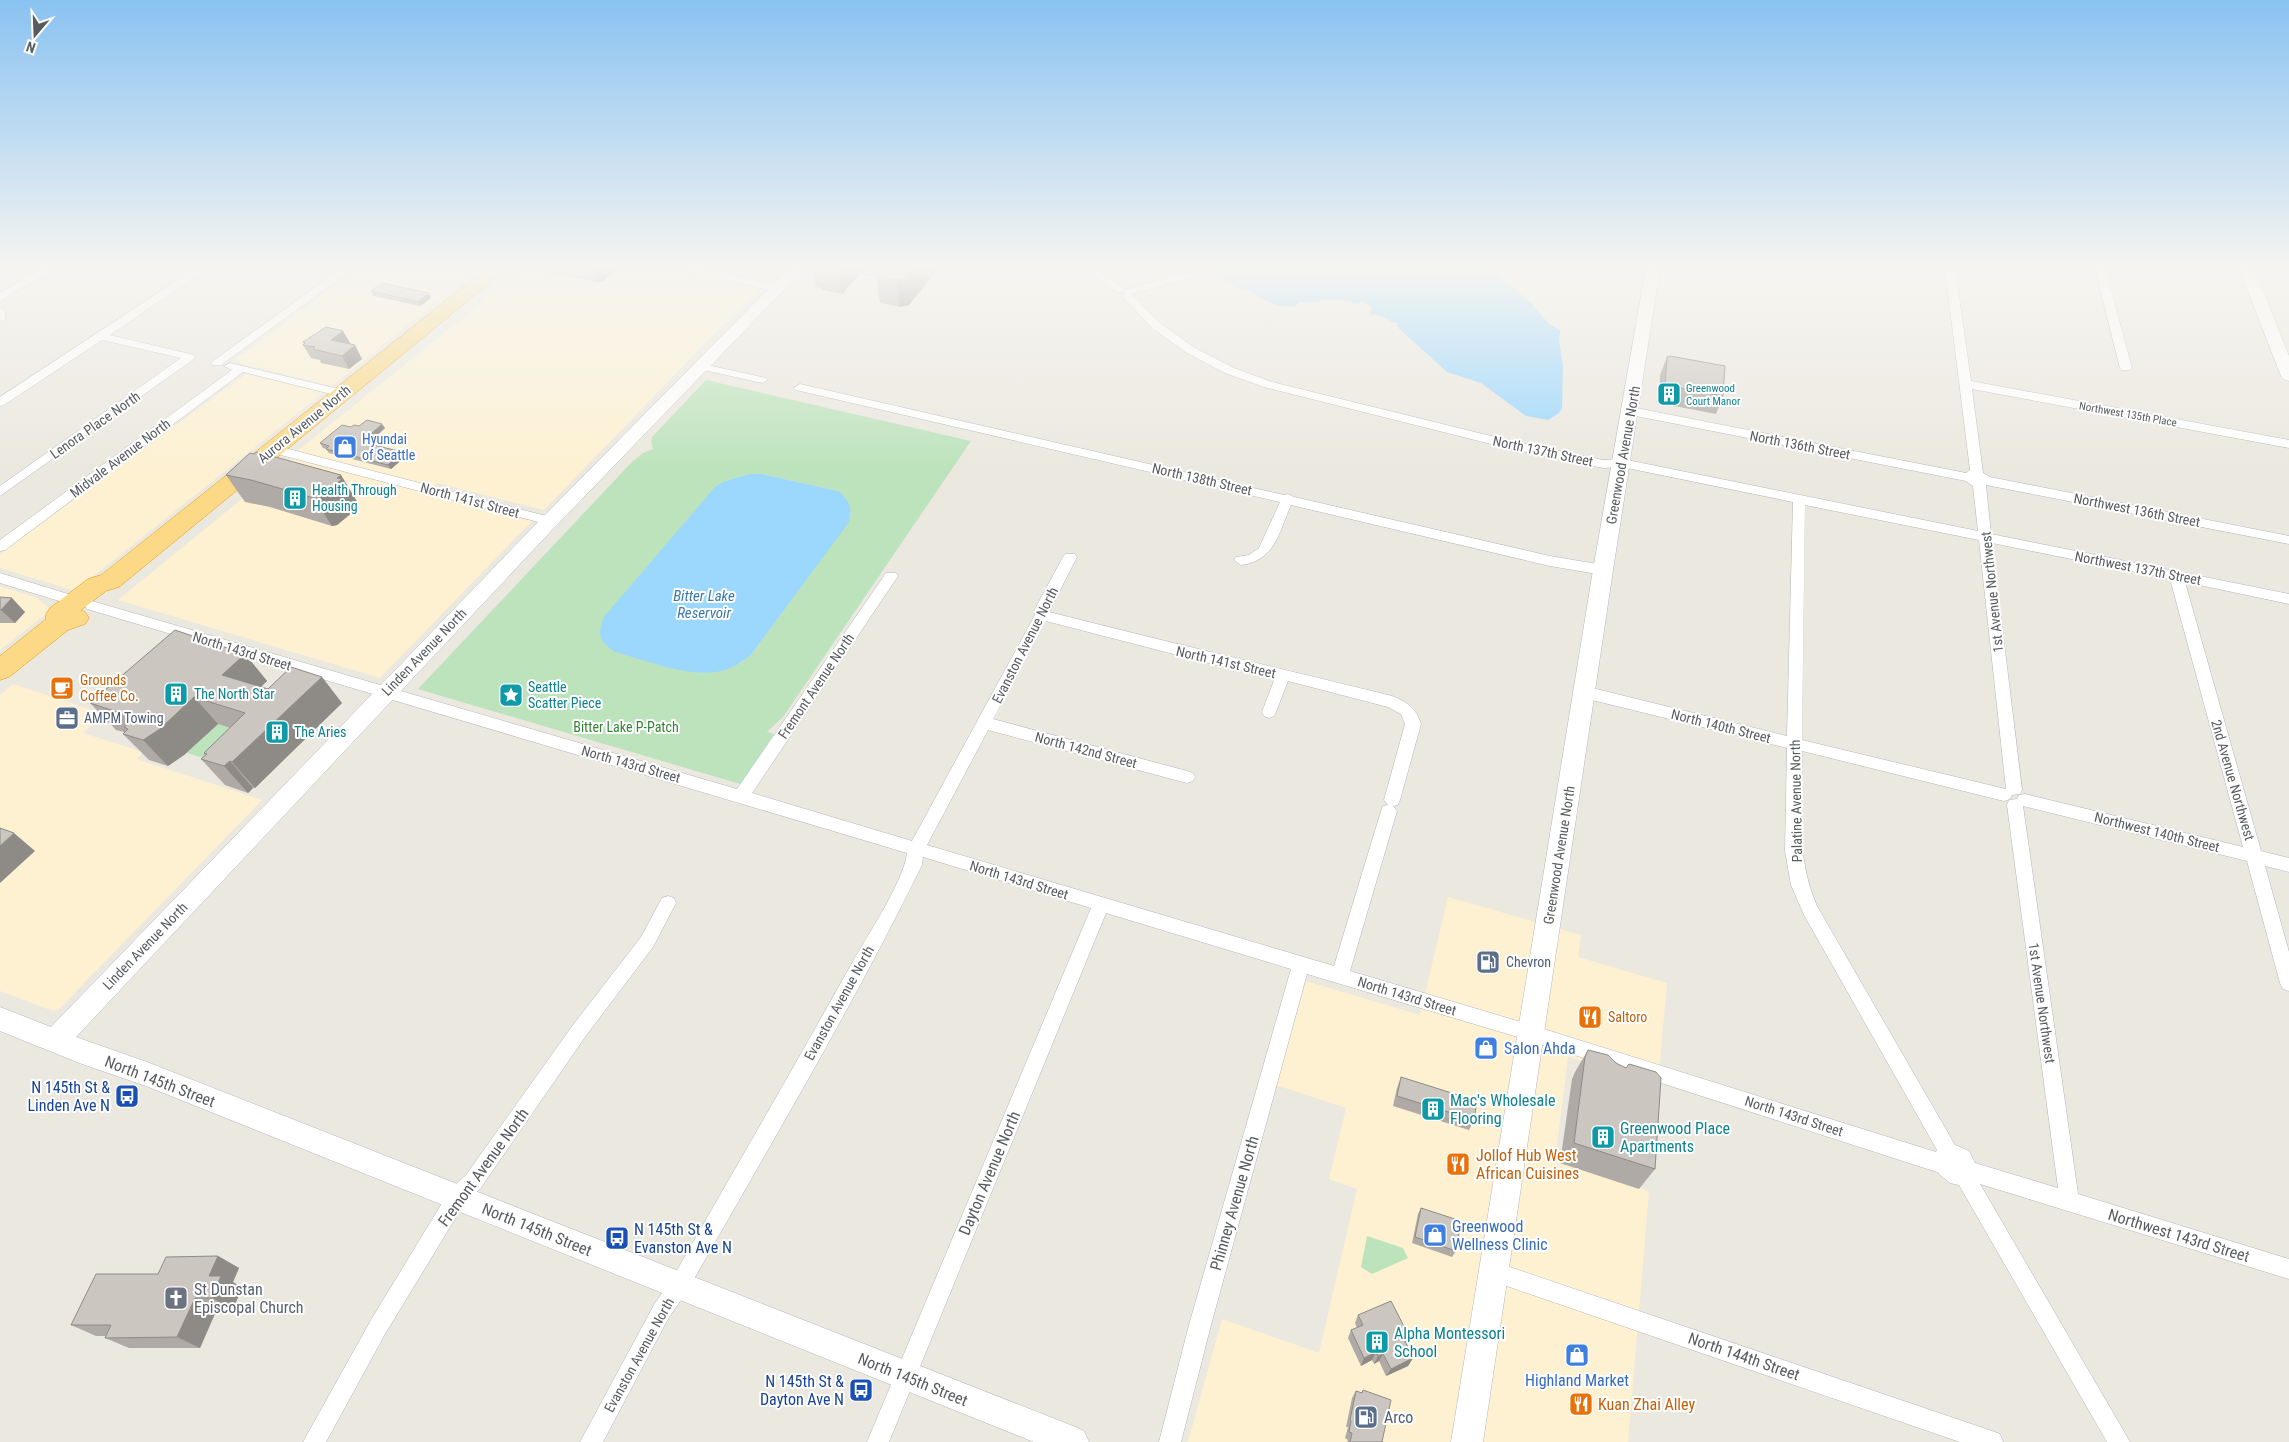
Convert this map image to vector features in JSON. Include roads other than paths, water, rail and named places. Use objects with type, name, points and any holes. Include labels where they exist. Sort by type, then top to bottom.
[{"type":"highway","name":"Aurora Avenue North","points":[[0,670],[59,623],[75,619],[84,603],[112,590],[110,581],[414,335]]},
{"type":"main road","name":"Linden Avenue North","points":[[54,1041],[550,521],[733,335]]},
{"type":"main road","name":"Greenwood Avenue North","points":[[1467,1442],[1496,1272],[1603,570],[1643,335]]},
{"type":"main road","points":[[2273,335],[2289,376]]},
{"type":"main road","name":"North 145th Street","points":[[0,1019],[54,1041],[147,1074],[1072,1442]]},
{"type":"street","points":[[256,335],[217,363],[342,393]]},
{"type":"street","name":"North 137th Street","points":[[1171,335],[1212,363],[1234,374],[1303,394],[1504,443],[1603,464],[1622,463],[1986,538]]},
{"type":"street","name":"1st Avenue Northwest","points":[[1959,335],[1986,538],[2014,798],[2069,1200]]},
{"type":"street","points":[[2117,335],[2126,368]]},
{"type":"street","name":"Lenora Place North","points":[[0,492],[190,357],[101,336]]},
{"type":"street","points":[[0,402],[101,336]]},
{"type":"street","points":[[703,367],[762,380]]},
{"type":"street","name":"Midvale Avenue North","points":[[0,547],[240,369]]},
{"type":"street","name":"Northwest 135th Place","points":[[1966,384],[2289,444]]},
{"type":"street","name":"North 138th Street","points":[[800,388],[1288,498],[1541,559],[1603,570]]},
{"type":"street","name":"North 136th Street","points":[[1631,411],[1978,479]]},
{"type":"street","name":"North 141st Street","points":[[273,449],[550,521]]},
{"type":"street","name":"Northwest 136th Street","points":[[1978,479],[2289,540]]},
{"type":"street","points":[[1241,560],[1252,559],[1264,551],[1288,498]]},
{"type":"street","name":"Palatine Avenue North","points":[[1799,499],[1793,851],[1799,884],[1810,910],[1946,1158]]},
{"type":"street","name":"Northwest 137th Street","points":[[1986,538],[2289,599]]},
{"type":"street","name":"Evanston Avenue North","points":[[591,1442],[662,1310],[679,1286],[794,1085],[893,905],[914,864],[916,849],[1042,615],[1042,609],[1070,557]]},
{"type":"street","name":"Fremont Avenue North","points":[[741,796],[891,576]]},
{"type":"street","name":"2nd Avenue Northwest","points":[[2176,576],[2289,983]]},
{"type":"street","name":"North 143rd Street","points":[[0,578],[385,693],[741,796],[1946,1158]]},
{"type":"street","name":"North 141st Street","points":[[1042,615],[1212,660],[1283,675],[1392,702],[1408,712],[1413,724],[1340,976]]},
{"type":"street","points":[[1269,712],[1283,675]]},
{"type":"street","name":"North 140th Street","points":[[1584,692],[2014,798]]},
{"type":"street","name":"North 142nd Street","points":[[985,723],[1187,777]]},
{"type":"street","name":"Northwest 140th Street","points":[[2014,798],[2289,865]]},
{"type":"street","name":"Fremont Avenue North","points":[[314,1442],[378,1327],[456,1198],[473,1182],[579,1031],[640,951],[668,903]]},
{"type":"street","name":"Dayton Avenue North","points":[[878,1442],[1101,904]]},
{"type":"street","name":"Phinney Avenue North","points":[[1170,1442],[1200,1325],[1301,964]]},
{"type":"street","points":[[1946,1158],[1961,1157],[1966,1164],[1966,1173],[2119,1442]]},
{"type":"street","points":[[1966,1173],[2069,1200]]},
{"type":"street","name":"Northwest 143rd Street","points":[[2069,1200],[2289,1269]]},
{"type":"street","name":"North 144th Street","points":[[1496,1272],[1992,1442]]},
{"type":"water","points":[[1406,335],[1560,335],[1563,365],[1562,408],[1559,413],[1548,420],[1526,416],[1481,383],[1447,372]]},
{"type":"water","name":"Bitter Lake Reservoir","points":[[749,474],[762,474],[838,491],[849,504],[851,512],[849,522],[751,655],[736,666],[725,670],[699,673],[670,668],[615,652],[601,637],[600,633],[604,617],[715,487],[725,481]]},
{"type":"place","name":"Greenwood Court Manor","points":[[1669,394]]},
{"type":"place","name":"Hyundai of Seattle","points":[[345,447]]},
{"type":"place","name":"Health Through Housing","points":[[295,498]]},
{"type":"place","name":"Grounds Coffee Co.","points":[[62,688]]},
{"type":"place","name":"The North Star","points":[[176,694]]},
{"type":"place","name":"Seattle Scatter Piece","points":[[511,695]]},
{"type":"place","name":"AMPM Towing","points":[[67,718]]},
{"type":"place","name":"The Aries","points":[[277,732]]},
{"type":"place","name":"Chevron","points":[[1488,962]]},
{"type":"place","name":"Saltoro","points":[[1590,1017]]},
{"type":"place","name":"Salon Ahda","points":[[1486,1048]]},
{"type":"place","name":"N 145th St & Linden Ave N","points":[[127,1096]]},
{"type":"place","name":"Mac's Wholesale Flooring","points":[[1433,1109]]},
{"type":"place","name":"Greenwood Place Apartments","points":[[1603,1137]]},
{"type":"place","name":"Jollof Hub West African Cuisines","points":[[1458,1164]]},
{"type":"place","name":"Greenwood Wellness Clinic","points":[[1435,1235]]},
{"type":"place","name":"N 145th St & Evanston Ave N","points":[[617,1238]]},
{"type":"place","name":"St Dunstan Episcopal Church","points":[[176,1298]]},
{"type":"place","name":"Alpha Montessori School","points":[[1377,1342]]},
{"type":"place","name":"Highland Market","points":[[1577,1355]]},
{"type":"place","name":"N 145th St & Dayton Ave N","points":[[861,1390]]},
{"type":"place","name":"Kuan Zhai Alley","points":[[1581,1404]]},
{"type":"place","name":"Arco","points":[[1366,1417]]},
{"type":"park label","name":"Bitter Lake P-Patch","points":[[626,727]]}]
